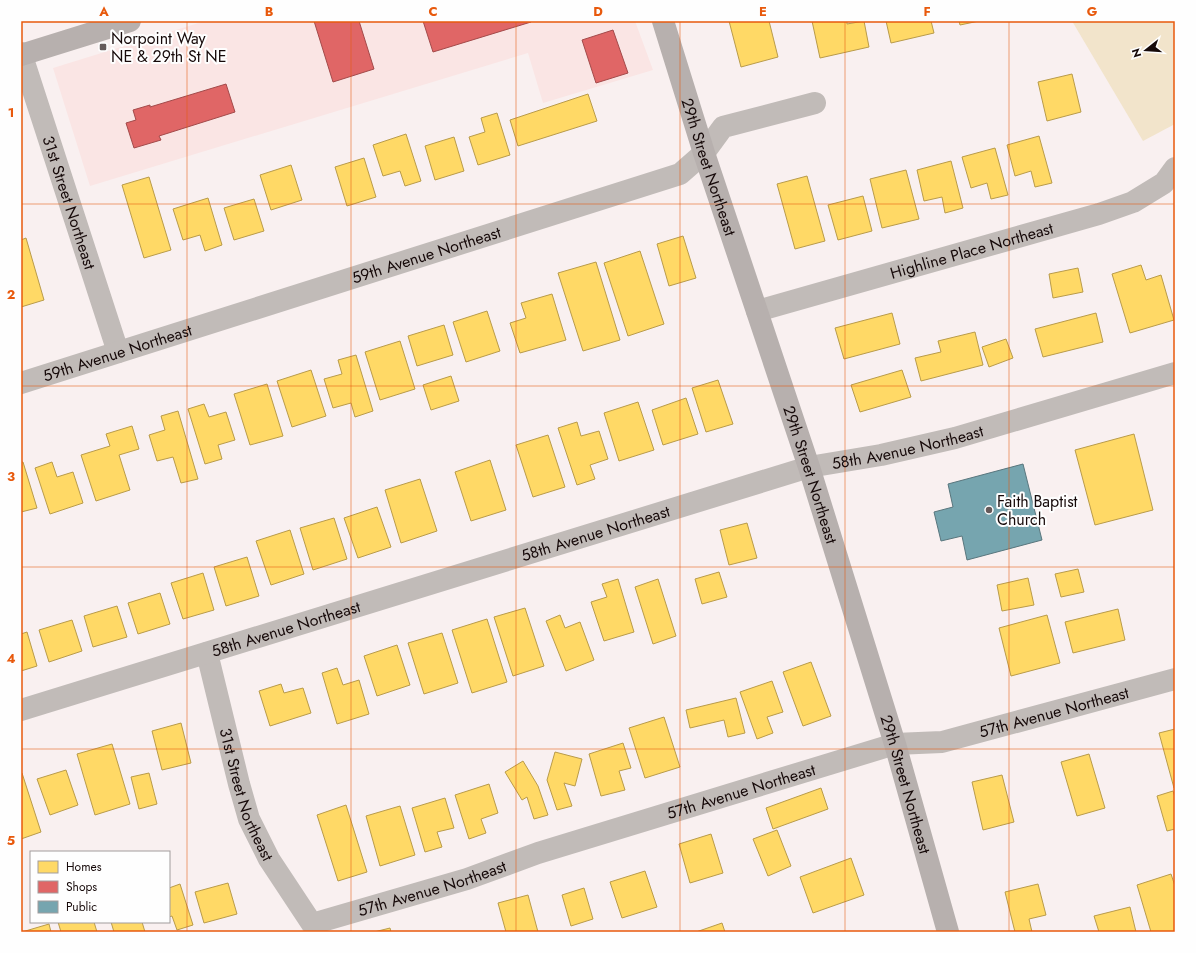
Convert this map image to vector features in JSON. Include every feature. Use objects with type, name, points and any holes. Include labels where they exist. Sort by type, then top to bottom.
[{"type":"street","points":[[21,54],[130,21]]},
{"type":"street","name":"29th Street Northeast","points":[[662,21],[704,153],[809,467],[896,744],[948,932]]},
{"type":"street","name":"31st Street Northeast","points":[[21,54],[118,352]]},
{"type":"street","name":"59th Avenue Northeast","points":[[21,383],[680,174],[704,153],[723,127],[815,103]]},
{"type":"street","name":"Highline Place Northeast","points":[[757,311],[1099,214],[1133,202],[1164,183],[1175,168]]},
{"type":"street","name":"58th Avenue Northeast","points":[[21,710],[809,467],[880,455],[955,438],[1175,373]]},
{"type":"street","name":"31st Street Northeast","points":[[207,653],[249,819],[269,858],[312,924]]},
{"type":"street","name":"57th Avenue Northeast","points":[[312,924],[467,879],[538,854],[896,744],[942,742],[1175,679]]},
{"type":"shaded area","points":[[205,21],[635,21],[653,70],[543,103],[528,53],[90,186],[53,68]]},
{"type":"shaded area","points":[[1072,21],[1175,21],[1175,124],[1143,141]]},
{"type":"building: Homes","points":[[729,21],[769,21],[778,57],[741,67]]},
{"type":"building: Homes","points":[[812,21],[847,21],[847,24],[864,21],[869,47],[820,58]]},
{"type":"building: Homes","points":[[886,21],[931,21],[934,33],[891,43]]},
{"type":"building: Homes","points":[[959,21],[979,21],[960,25]]},
{"type":"building: Homes","points":[[1072,74],[1081,112],[1047,121],[1038,82]]},
{"type":"building: Homes","points":[[588,94],[597,121],[518,146],[510,120]]},
{"type":"building: Homes","points":[[497,113],[510,155],[478,165],[469,137],[485,132],[481,118]]},
{"type":"building: Homes","points":[[406,134],[421,181],[405,186],[400,171],[383,176],[373,145]]},
{"type":"building: Homes","points":[[1039,136],[1052,183],[1035,187],[1031,171],[1015,176],[1007,145]]},
{"type":"building: Homes","points":[[454,137],[464,171],[435,180],[425,146]]},
{"type":"building: Homes","points":[[995,148],[1008,195],[991,199],[987,183],[971,188],[962,157]]},
{"type":"building: Homes","points":[[364,158],[376,197],[347,206],[335,167]]},
{"type":"building: Homes","points":[[951,161],[963,208],[945,213],[942,197],[924,201],[917,170]]},
{"type":"building: Homes","points":[[291,165],[302,200],[271,210],[260,175]]},
{"type":"building: Homes","points":[[906,170],[919,219],[882,228],[870,179]]},
{"type":"building: Homes","points":[[807,176],[825,241],[795,249],[777,184]]},
{"type":"building: Homes","points":[[149,177],[171,250],[144,258],[122,185]]},
{"type":"building: Homes","points":[[863,196],[872,231],[838,240],[828,205]]},
{"type":"building: Homes","points":[[208,198],[222,245],[205,251],[200,235],[183,240],[173,209]]},
{"type":"building: Homes","points":[[254,199],[264,231],[234,240],[224,208]]},
{"type":"building: Homes","points":[[683,236],[696,278],[669,286],[657,244]]},
{"type":"building: Homes","points":[[26,238],[44,300],[21,307],[21,240]]},
{"type":"building: Homes","points":[[640,251],[664,324],[628,336],[604,263]]},
{"type":"building: Homes","points":[[596,262],[620,340],[583,351],[558,273]]},
{"type":"building: Homes","points":[[1141,265],[1146,280],[1161,275],[1174,320],[1130,333],[1112,274]]},
{"type":"building: Homes","points":[[1078,268],[1083,292],[1053,298],[1049,274]]},
{"type":"building: Homes","points":[[552,294],[566,340],[520,353],[510,323],[526,318],[521,303]]},
{"type":"building: Homes","points":[[487,311],[500,351],[466,362],[453,322]]},
{"type":"building: Homes","points":[[892,313],[900,344],[844,359],[835,328]]},
{"type":"building: Homes","points":[[1096,313],[1103,342],[1043,357],[1035,329]]},
{"type":"building: Homes","points":[[444,325],[453,355],[417,366],[408,336]]},
{"type":"building: Homes","points":[[975,332],[983,365],[921,381],[915,358],[941,352],[938,341]]},
{"type":"building: Homes","points":[[1006,339],[1013,358],[989,367],[982,347]]},
{"type":"building: Homes","points":[[400,341],[415,389],[380,400],[365,352]]},
{"type":"building: Homes","points":[[356,355],[373,411],[355,417],[351,403],[333,408],[324,379],[342,374],[338,360]]},
{"type":"building: Homes","points":[[311,370],[326,416],[292,427],[277,381]]},
{"type":"building: Homes","points":[[902,370],[911,397],[860,412],[851,385]]},
{"type":"building: Homes","points":[[451,376],[459,401],[431,410],[423,385]]},
{"type":"building: Homes","points":[[718,380],[733,424],[706,432],[692,388]]},
{"type":"building: Homes","points":[[267,384],[283,436],[250,445],[234,394]]},
{"type":"building: Homes","points":[[686,398],[698,434],[663,445],[652,410]]},
{"type":"building: Homes","points":[[638,402],[654,450],[619,461],[604,413]]},
{"type":"building: Homes","points":[[204,404],[209,417],[226,412],[235,440],[218,445],[222,459],[205,464],[188,409]]},
{"type":"building: Homes","points":[[178,411],[198,479],[181,483],[173,457],[157,461],[149,435],[165,430],[161,416]]},
{"type":"building: Homes","points":[[577,422],[581,436],[599,431],[608,459],[590,465],[595,479],[577,485],[558,428]]},
{"type":"building: Homes","points":[[132,426],[139,449],[119,455],[130,490],[96,501],[81,455],[110,446],[106,434]]},
{"type":"building: Homes","points":[[1134,434],[1153,510],[1095,525],[1075,450]]},
{"type":"building: Homes","points":[[548,435],[565,487],[533,497],[516,445]]},
{"type":"building: Homes","points":[[490,460],[506,510],[471,521],[455,472]]},
{"type":"building: Homes","points":[[21,462],[23,462],[37,508],[21,512]]},
{"type":"building: Homes","points":[[52,462],[57,477],[73,472],[83,503],[50,514],[35,468]]},
{"type":"building: Homes","points":[[420,479],[437,531],[401,543],[385,490]]},
{"type":"building: Homes","points":[[377,507],[391,547],[358,558],[344,518]]},
{"type":"building: Homes","points":[[334,518],[347,559],[313,570],[300,528]]},
{"type":"building: Homes","points":[[747,523],[757,558],[729,565],[720,530]]},
{"type":"building: Homes","points":[[290,530],[304,574],[271,585],[256,541]]},
{"type":"building: Homes","points":[[247,557],[259,596],[226,606],[214,567]]},
{"type":"building: Homes","points":[[1078,569],[1084,592],[1061,597],[1055,574]]},
{"type":"building: Homes","points":[[719,572],[727,597],[702,604],[695,579]]},
{"type":"building: Homes","points":[[203,573],[214,610],[183,619],[171,583]]},
{"type":"building: Homes","points":[[1028,578],[1034,605],[1002,611],[997,585]]},
{"type":"building: Homes","points":[[618,579],[634,632],[604,641],[591,602],[607,597],[602,584]]},
{"type":"building: Homes","points":[[658,579],[676,636],[653,644],[635,587]]},
{"type":"building: Homes","points":[[160,593],[170,624],[138,634],[128,603]]},
{"type":"building: Homes","points":[[117,606],[127,637],[93,647],[84,616]]},
{"type":"building: Homes","points":[[525,608],[544,666],[513,676],[494,617]]},
{"type":"building: Homes","points":[[1118,609],[1125,640],[1073,653],[1065,622]]},
{"type":"building: Homes","points":[[560,615],[565,628],[580,622],[594,660],[566,671],[546,621]]},
{"type":"building: Homes","points":[[1047,615],[1060,663],[1011,676],[999,628]]},
{"type":"building: Homes","points":[[487,619],[507,682],[472,693],[452,630]]},
{"type":"building: Homes","points":[[72,620],[82,651],[49,662],[39,630]]},
{"type":"building: Homes","points":[[27,632],[37,666],[21,671],[21,634]]},
{"type":"building: Homes","points":[[442,633],[458,683],[424,694],[408,643]]},
{"type":"building: Homes","points":[[397,645],[410,685],[377,696],[364,656]]},
{"type":"building: Homes","points":[[811,662],[831,716],[803,726],[783,672]]},
{"type":"building: Homes","points":[[337,668],[343,685],[359,680],[369,714],[337,724],[322,673]]},
{"type":"building: Homes","points":[[772,681],[783,712],[767,717],[773,733],[757,739],[740,692]]},
{"type":"building: Homes","points":[[281,684],[284,693],[303,688],[311,713],[270,726],[259,691]]},
{"type":"building: Homes","points":[[736,698],[745,733],[728,737],[724,720],[690,728],[686,710]]},
{"type":"building: Homes","points":[[664,717],[680,767],[645,778],[629,728]]},
{"type":"building: Homes","points":[[181,723],[191,763],[162,770],[152,731]]},
{"type":"building: Homes","points":[[1175,729],[1175,788],[1174,788],[1159,733]]},
{"type":"building: Homes","points":[[623,743],[631,768],[619,771],[625,790],[601,796],[589,754]]},
{"type":"building: Homes","points":[[112,744],[130,804],[95,815],[77,754]]},
{"type":"building: Homes","points":[[555,752],[582,759],[575,786],[564,783],[572,806],[557,810],[547,780]]},
{"type":"building: Homes","points":[[1089,754],[1105,808],[1077,816],[1061,762]]},
{"type":"building: Homes","points":[[523,761],[538,786],[548,815],[534,819],[527,797],[522,800],[505,772]]},
{"type":"building: Homes","points":[[66,770],[78,805],[50,815],[37,779]]},
{"type":"building: Homes","points":[[22,773],[41,832],[21,839],[21,774]]},
{"type":"building: Homes","points":[[149,773],[157,804],[139,809],[131,777]]},
{"type":"building: Homes","points":[[1002,775],[1014,822],[983,830],[972,782]]},
{"type":"building: Homes","points":[[489,784],[498,813],[481,819],[486,833],[469,839],[455,795]]},
{"type":"building: Homes","points":[[821,788],[828,809],[773,829],[766,808]]},
{"type":"building: Homes","points":[[1173,791],[1175,797],[1175,829],[1167,831],[1157,796]]},
{"type":"building: Homes","points":[[445,798],[454,828],[437,832],[442,847],[425,852],[412,808]]},
{"type":"building: Homes","points":[[346,805],[367,872],[338,881],[317,815]]},
{"type":"building: Homes","points":[[400,806],[415,855],[380,866],[366,816]]},
{"type":"building: Homes","points":[[777,830],[791,866],[768,876],[753,839]]},
{"type":"building: Homes","points":[[711,834],[723,873],[690,883],[679,844]]},
{"type":"building: Homes","points":[[851,858],[864,895],[813,913],[800,877]]},
{"type":"building: Homes","points":[[645,871],[657,907],[622,918],[610,882]]},
{"type":"building: Homes","points":[[1171,874],[1175,886],[1175,932],[1151,932],[1137,885]]},
{"type":"building: Homes","points":[[228,883],[237,914],[204,923],[195,892]]},
{"type":"building: Homes","points":[[180,884],[193,925],[177,930],[172,916],[170,917],[170,888]]},
{"type":"building: Homes","points":[[1038,884],[1046,915],[1029,919],[1032,932],[1015,932],[1005,892]]},
{"type":"building: Homes","points":[[584,888],[593,919],[571,926],[562,895]]},
{"type":"building: Homes","points":[[528,895],[538,932],[506,932],[498,903]]},
{"type":"building: Homes","points":[[1130,907],[1136,932],[1099,932],[1094,916]]},
{"type":"building: Homes","points":[[58,923],[94,923],[97,932],[61,932]]},
{"type":"building: Homes","points":[[111,923],[142,923],[145,932],[114,932]]},
{"type":"building: Homes","points":[[722,923],[725,932],[696,932]]},
{"type":"building: Homes","points":[[49,924],[51,932],[22,932]]},
{"type":"building: Homes","points":[[390,928],[391,932],[374,932]]},
{"type":"building: Shops","points":[[314,21],[359,21],[374,69],[333,82]]},
{"type":"building: Shops","points":[[423,21],[531,21],[531,22],[433,52]]},
{"type":"building: Shops","points":[[613,30],[628,73],[596,83],[582,40]]},
{"type":"building: Shops","points":[[226,84],[235,112],[159,136],[161,140],[134,148],[126,123],[136,120],[133,110],[150,105],[150,107]]},
{"type":"building: Public","name":"Faith Baptist Church","points":[[1023,464],[1042,540],[967,560],[962,536],[941,541],[934,512],[953,507],[948,484]]},
{"type":"place","name":"Norpoint Way NE & 29th St NE","points":[[103,47]]},
{"type":"place","name":"Faith Baptist Church","points":[[989,510]]}]
